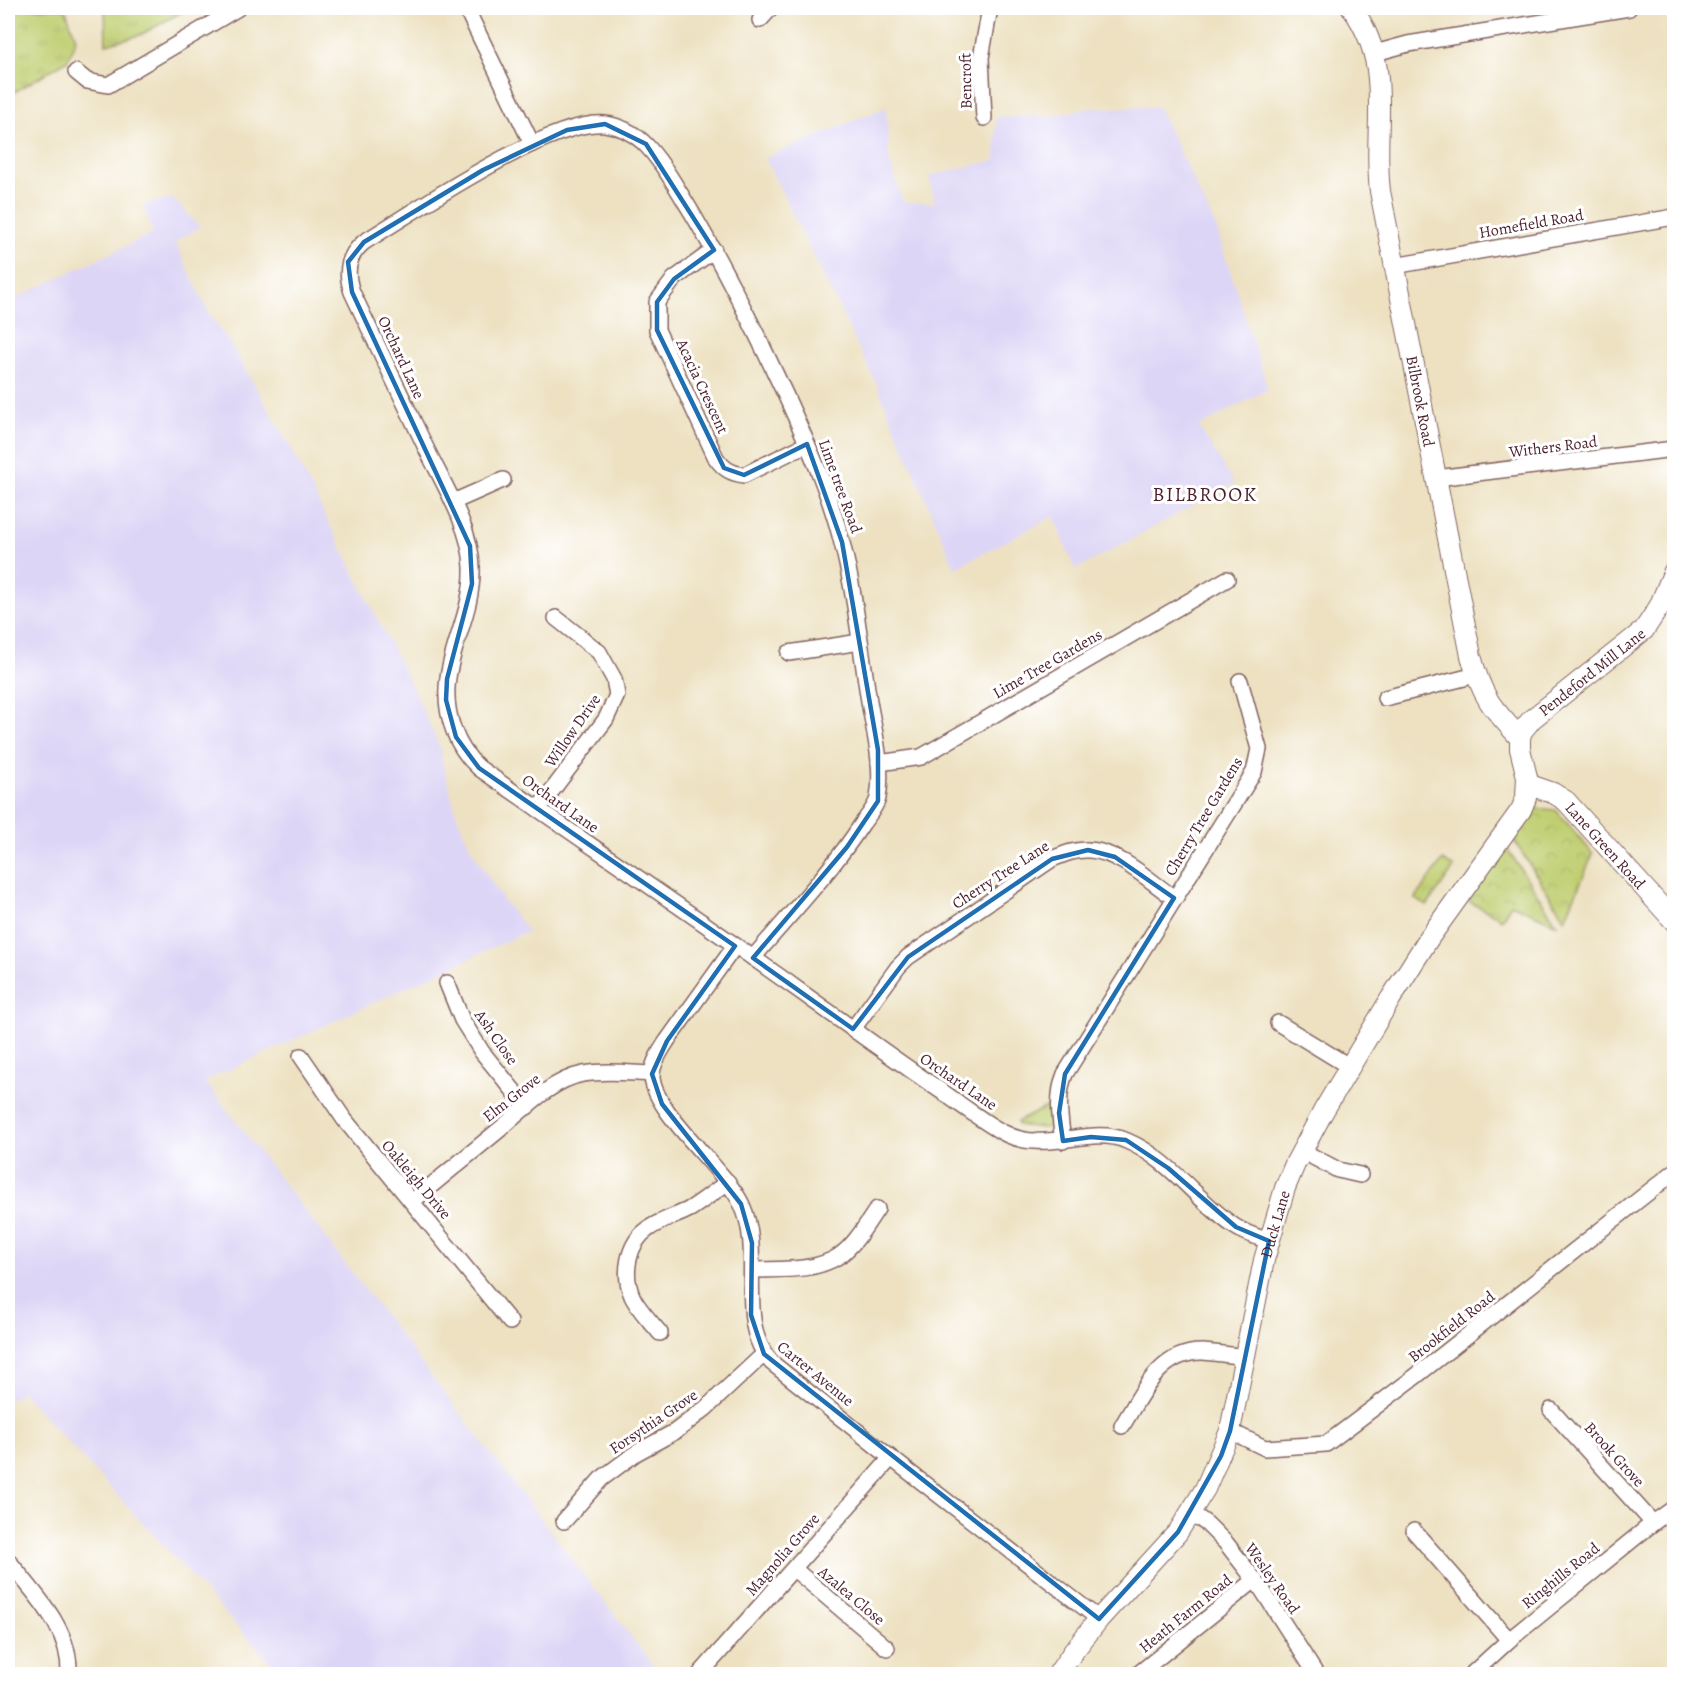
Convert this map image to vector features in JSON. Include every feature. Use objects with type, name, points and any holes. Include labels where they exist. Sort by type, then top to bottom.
[{"type":"street","points":[[76,72],[87,81],[108,85],[238,8]]},
{"type":"street","points":[[466,8],[532,144]]},
{"type":"street","points":[[760,20],[771,8]]},
{"type":"street","name":"Bencroft","points":[[984,118],[981,58],[990,8]]},
{"type":"street","name":"Bilbrook Road","points":[[1352,8],[1366,30],[1375,53],[1380,93],[1378,173],[1394,266],[1476,675],[1482,692],[1492,708],[1520,738]]},
{"type":"street","points":[[1375,53],[1408,44],[1629,8]]},
{"type":"street","name":"Lime tree Road","points":[[532,144],[567,130],[605,124],[621,128],[646,144],[675,185],[745,307],[818,469],[842,542],[855,598],[879,763],[878,801],[847,847],[753,958]]},
{"type":"street","name":"Orchard Lane","points":[[532,144],[483,170],[364,242],[354,250],[348,262],[347,278],[352,292],[453,502],[470,546],[472,584],[447,679],[446,700],[450,721],[464,751],[473,762],[538,809],[1002,1132],[1019,1140],[1036,1143],[1091,1137],[1126,1140],[1168,1168],[1236,1227],[1269,1241]]},
{"type":"street","name":"Homefield Road","points":[[1394,266],[1674,217]]},
{"type":"street","name":"Acacia Crescent","points":[[714,250],[674,279],[657,302],[657,330],[716,458],[724,468],[744,475],[807,444]]},
{"type":"street","name":"Withers Road","points":[[1436,478],[1674,449]]},
{"type":"street","points":[[453,502],[503,480]]},
{"type":"street","name":"Pendeford Mill Lane","points":[[1520,738],[1522,731],[1532,719],[1644,630],[1659,607],[1674,571]]},
{"type":"street","name":"Lime Tree Gardens","points":[[879,763],[921,757],[1227,579]]},
{"type":"street","name":"Willow Drive","points":[[538,809],[606,719],[617,695],[614,679],[599,652],[556,618]]},
{"type":"street","points":[[789,654],[860,642]]},
{"type":"street","points":[[1385,698],[1476,675]]},
{"type":"street","name":"Cherry Tree Gardens","points":[[1174,898],[1254,772],[1258,761],[1259,749],[1240,681]]},
{"type":"street","points":[[1520,738],[1527,784]]},
{"type":"street","name":"Lane Green Road","points":[[1527,784],[1566,801],[1674,921]]},
{"type":"street","name":"Duck Lane","points":[[1058,1674],[1099,1619],[1161,1553],[1189,1517],[1205,1490],[1230,1431],[1269,1241],[1285,1188],[1302,1151],[1350,1067],[1429,938],[1521,810],[1526,798],[1527,784]]},
{"type":"street","name":"Cherry Tree Lane","points":[[853,1029],[908,957],[1052,858],[1071,851],[1088,850],[1108,854],[1174,898]]},
{"type":"street","points":[[1063,1141],[1059,1098],[1065,1074],[1174,898]]},
{"type":"street","points":[[652,1074],[658,1056],[667,1041],[735,946]]},
{"type":"street","name":"Ash Close","points":[[447,983],[462,1020],[482,1052],[527,1107]]},
{"type":"street","points":[[1278,1023],[1350,1067]]},
{"type":"street","name":"Oakleigh Drive","points":[[301,1056],[344,1119],[510,1322]]},
{"type":"street","name":"Elm Grove","points":[[412,1201],[527,1107],[568,1078],[583,1074],[615,1072],[652,1074]]},
{"type":"street","name":"Carter Avenue","points":[[652,1074],[662,1104],[728,1182],[741,1204],[749,1224],[753,1270],[752,1316],[756,1335],[764,1354],[772,1363],[891,1458],[1099,1619]]},
{"type":"street","points":[[1302,1151],[1338,1170],[1360,1175]]},
{"type":"street","name":"Brookfield Road","points":[[1230,1431],[1265,1448],[1326,1444],[1416,1376],[1674,1172]]},
{"type":"street","points":[[660,1333],[633,1299],[627,1269],[630,1254],[637,1241],[648,1229],[690,1208],[728,1182]]},
{"type":"street","points":[[753,1270],[804,1268],[820,1265],[840,1256],[857,1238],[877,1209]]},
{"type":"street","points":[[1122,1425],[1156,1372],[1176,1357],[1202,1352],[1245,1357]]},
{"type":"street","name":"Forsythia Grove","points":[[564,1521],[601,1479],[636,1453],[676,1431],[706,1408],[764,1354]]},
{"type":"street","name":"Brook Grove","points":[[1551,1410],[1653,1523]]},
{"type":"street","name":"Magnolia Grove","points":[[700,1674],[891,1458]]},
{"type":"street","name":"Ringhills Road","points":[[1472,1674],[1509,1640],[1674,1508]]},
{"type":"street","name":"Wesley Road","points":[[1189,1517],[1200,1519],[1226,1543],[1255,1580],[1316,1674]]},
{"type":"street","points":[[1414,1531],[1509,1640]]},
{"type":"street","points":[[8,1560],[56,1621],[70,1659],[69,1674]]},
{"type":"street","name":"Azalea Close","points":[[794,1569],[887,1648]]},
{"type":"street","name":"Heath Farm Road","points":[[1138,1674],[1255,1580]]},
{"type":"highlighted area","points":[[605,124],[646,144],[714,250],[674,279],[657,302],[657,330],[724,468],[744,475],[807,444],[842,542],[878,750],[878,801],[847,847],[753,958],[853,1029],[908,957],[1052,859],[1088,850],[1115,857],[1174,898],[1065,1074],[1059,1113],[1063,1141],[1091,1137],[1126,1140],[1168,1168],[1236,1227],[1269,1241],[1230,1431],[1221,1456],[1178,1532],[1099,1619],[764,1354],[751,1315],[752,1243],[741,1204],[662,1104],[652,1074],[667,1041],[735,946],[479,768],[456,737],[446,700],[447,679],[472,584],[470,546],[352,292],[348,262],[364,242],[483,170],[567,130]]},
{"type":"shaded area","points":[[886,107],[889,158],[901,198],[905,202],[935,203],[929,176],[996,160],[996,117],[1050,116],[1092,108],[1158,107],[1216,227],[1268,389],[1199,427],[1234,483],[1075,570],[1054,516],[955,568],[876,383],[765,158]]},
{"type":"shaded area","points":[[172,198],[200,227],[175,242],[211,317],[233,348],[291,448],[417,697],[442,753],[442,761],[456,813],[470,847],[503,900],[528,931],[205,1081],[660,1674],[281,1674],[22,1392],[8,1400],[8,279],[16,298],[153,233],[143,205]]},
{"type":"green space","points":[[8,8],[65,8],[76,39],[68,60],[8,96]]},
{"type":"green space","points":[[105,8],[189,8],[140,35],[106,44]]},
{"type":"green space","points":[[1531,808],[1556,810],[1593,854],[1565,919],[1511,836]]},
{"type":"green space","points":[[1502,841],[1557,924],[1511,904],[1502,919],[1466,900]]},
{"type":"green space","points":[[1443,860],[1454,868],[1427,906],[1415,899]]},
{"type":"green space","points":[[1052,1104],[1053,1121],[1050,1127],[1018,1125],[1017,1122]]},
{"type":"district","name":"BILBROOK","points":[[1205,494]]}]
